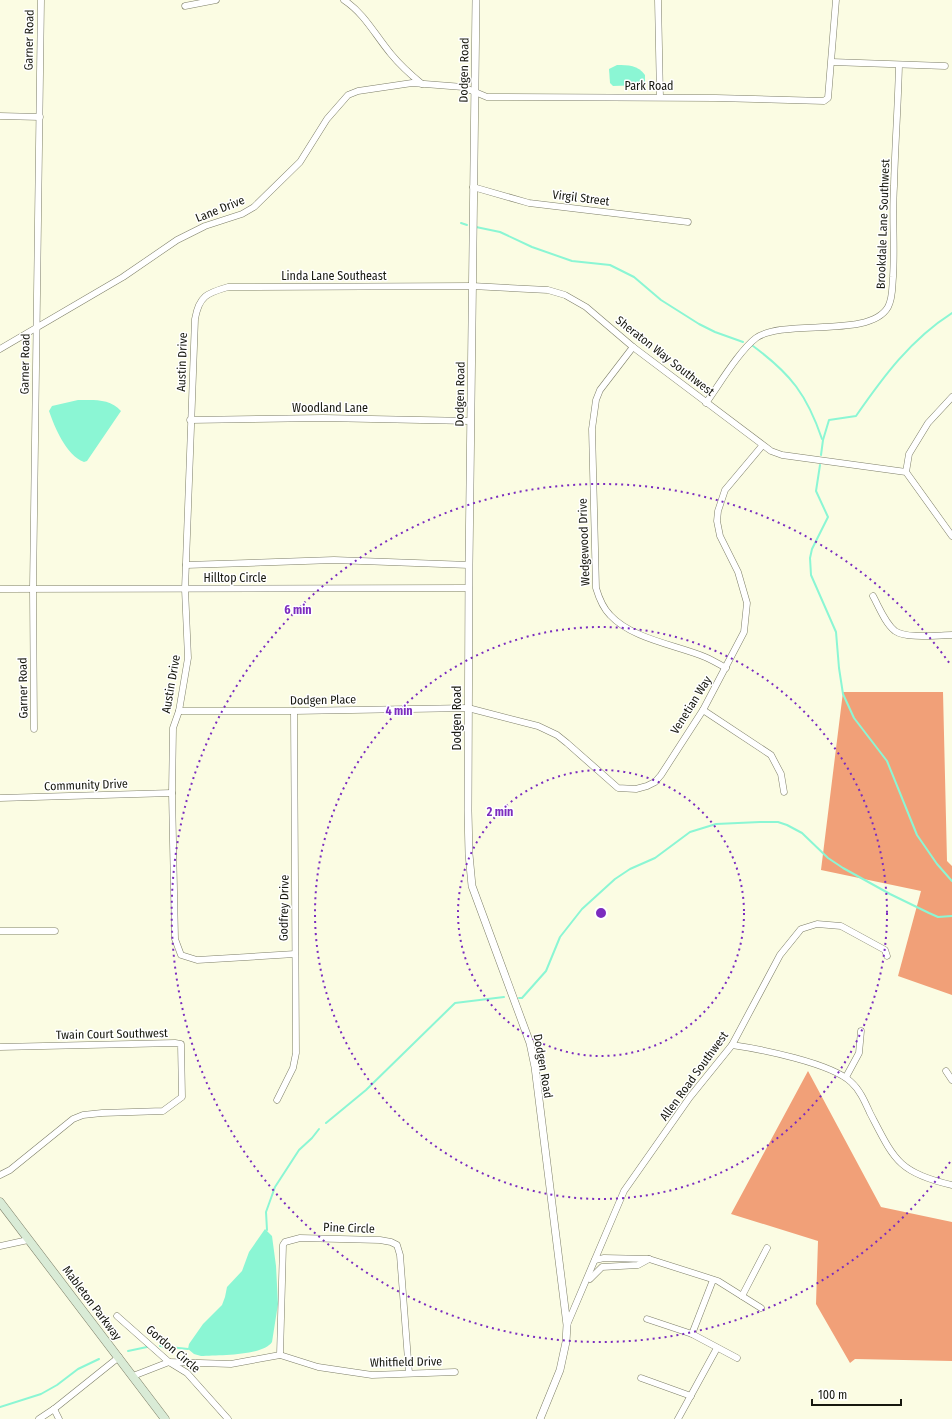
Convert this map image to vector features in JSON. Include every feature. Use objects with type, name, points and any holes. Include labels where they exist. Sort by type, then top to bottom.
[{"type":"main road","name":"Mableton Parkway","points":[[0,1202],[119,1357],[164,1419]]},
{"type":"street","name":"Garner Road","points":[[34,729],[33,589],[40,117],[38,96],[41,0]]},
{"type":"street","points":[[185,6],[216,0]]},
{"type":"street","points":[[344,0],[352,5],[391,54],[422,84]]},
{"type":"street","name":"Dodgen Road","points":[[476,0],[468,565],[468,811],[472,886],[530,1043],[550,1186],[567,1326],[566,1342],[560,1370],[540,1419]]},
{"type":"street","points":[[658,0],[660,97]]},
{"type":"street","points":[[836,0],[832,62],[945,66]]},
{"type":"street","name":"Park Road","points":[[474,92],[487,97],[660,97],[824,101],[828,98],[832,62]]},
{"type":"street","name":"Brookdale Lane Southwest","points":[[706,403],[747,346],[759,336],[801,328],[834,328],[859,323],[879,316],[888,307],[892,294],[895,252],[894,187],[899,65]]},
{"type":"street","name":"Lane Drive","points":[[0,349],[123,277],[177,240],[205,226],[242,214],[254,207],[300,162],[327,119],[348,95],[358,90],[386,86],[422,84],[463,87],[474,92]]},
{"type":"street","points":[[0,116],[40,117]]},
{"type":"street","name":"Virgil Street","points":[[473,187],[528,203],[688,222]]},
{"type":"street","name":"Sheraton Way Southwest","points":[[472,286],[548,290],[565,295],[586,307],[633,347],[762,446],[782,455],[906,472]]},
{"type":"street","name":"Linda Lane Southeast","points":[[201,301],[207,294],[228,287],[472,286]]},
{"type":"street","name":"Austin Drive","points":[[201,301],[196,309],[195,319],[190,420],[185,589],[188,658],[179,711],[173,728],[172,793],[175,939],[181,955],[197,960],[295,954]]},
{"type":"street","name":"Wedgewood Drive","points":[[633,347],[600,390],[596,400],[592,430],[596,588],[602,605],[620,624],[673,647],[705,656],[726,668]]},
{"type":"street","points":[[952,398],[928,423],[909,454],[906,472],[952,536]]},
{"type":"street","name":"Woodland Lane","points":[[190,420],[323,418],[470,421]]},
{"type":"street","name":"Venetian Way","points":[[468,708],[538,726],[548,730],[567,743],[611,784],[618,788],[636,789],[655,782],[703,710],[744,632],[747,603],[738,572],[720,536],[717,521],[718,511],[725,490],[762,446]]},
{"type":"street","points":[[186,565],[334,560],[468,565]]},
{"type":"street","name":"Hilltop Circle","points":[[0,589],[469,588]]},
{"type":"street","points":[[873,596],[888,623],[896,631],[905,635],[952,635]]},
{"type":"street","name":"Dodgen Place","points":[[179,711],[468,708]]},
{"type":"street","points":[[703,710],[771,755],[781,774],[784,792]]},
{"type":"street","name":"Godfrey Drive","points":[[277,1100],[293,1068],[296,1053],[294,711]]},
{"type":"street","name":"Community Drive","points":[[0,798],[172,793]]},
{"type":"street","name":"Allen Road Southwest","points":[[567,1326],[615,1208],[624,1191],[690,1098],[732,1045],[780,955],[801,929],[817,924],[841,926],[885,950],[887,956]]},
{"type":"street","points":[[0,931],[55,932]]},
{"type":"street","points":[[846,1077],[859,1053],[861,1031]]},
{"type":"street","name":"Twain Court Southwest","points":[[0,1047],[175,1043],[181,1044],[182,1053],[182,1097],[168,1109],[163,1111],[83,1115],[74,1119],[10,1170],[0,1175]]},
{"type":"street","points":[[732,1045],[813,1064],[846,1077],[862,1097],[892,1153],[899,1162],[915,1174],[952,1185]]},
{"type":"street","points":[[946,1071],[952,1080]]},
{"type":"street","name":"Pine Circle","points":[[280,1355],[283,1245],[285,1242],[300,1238],[380,1240],[397,1245],[400,1255],[409,1373]]},
{"type":"street","points":[[0,1246],[28,1240]]},
{"type":"street","points":[[742,1296],[767,1248]]},
{"type":"street","points":[[595,1260],[604,1258],[649,1259],[713,1280],[760,1308]]},
{"type":"street","points":[[623,1266],[624,1258]]},
{"type":"street","points":[[584,1286],[602,1267],[638,1265],[649,1259]]},
{"type":"street","points":[[595,1260],[602,1267]]},
{"type":"street","points":[[692,1334],[713,1280]]},
{"type":"street","name":"Gordon Circle","points":[[117,1316],[169,1362],[187,1373],[228,1419]]},
{"type":"street","points":[[647,1319],[692,1334],[736,1358]]},
{"type":"street","points":[[678,1419],[718,1348]]},
{"type":"street","name":"Whitfield Drive","points":[[169,1362],[231,1364],[280,1355],[318,1366],[372,1375],[455,1372]]},
{"type":"street","points":[[39,1419],[54,1410],[119,1357]]},
{"type":"street","points":[[133,1376],[169,1362]]},
{"type":"street","points":[[641,1378],[691,1396]]},
{"type":"street","points":[[54,1410],[59,1419]]},
{"type":"shaded area","points":[[843,692],[943,692],[947,861],[952,866],[952,995],[898,976],[921,891],[821,870]]},
{"type":"shaded area","points":[[808,1071],[881,1207],[952,1222],[952,1361],[855,1359],[850,1363],[816,1304],[818,1241],[731,1214]]},
{"type":"water","points":[[617,65],[636,67],[639,69],[645,75],[645,84],[613,86],[610,83],[609,69]]},
{"type":"water","points":[[78,400],[107,402],[117,407],[121,411],[87,461],[84,462],[72,453],[62,440],[49,411],[52,406]]},
{"type":"water","points":[[265,1229],[272,1236],[276,1266],[278,1304],[272,1342],[267,1347],[260,1350],[240,1354],[201,1356],[194,1354],[188,1349],[189,1344],[203,1324],[222,1305],[227,1287],[242,1271],[249,1252]]},
{"type":"waterway","points":[[461,223],[467,225]]},
{"type":"waterway","points":[[476,227],[500,232],[532,247],[572,261],[610,265],[634,277],[661,300],[699,324],[715,332],[743,342]]},
{"type":"waterway","points":[[821,455],[823,440],[829,420],[856,416],[887,373],[911,347],[937,323],[952,313]]},
{"type":"waterway","points":[[753,346],[778,366],[796,386],[810,410],[822,439]]},
{"type":"waterway","points":[[820,465],[816,491],[828,517],[812,549],[810,558],[811,575],[836,632],[843,694],[854,718],[887,761],[917,835],[937,864],[952,881]]},
{"type":"waterway","points":[[519,998],[522,998],[546,971],[560,937],[582,909],[615,879],[630,869],[655,858],[690,832],[716,824],[778,822],[787,825],[802,833],[828,858],[890,894],[938,917],[952,916]]},
{"type":"waterway","points":[[326,1123],[366,1090],[455,1003],[504,997]]},
{"type":"waterway","points":[[267,1230],[266,1212],[275,1187],[299,1150],[319,1129]]},
{"type":"waterway","points":[[160,1346],[188,1349]]},
{"type":"waterway","points":[[128,1351],[147,1347]]},
{"type":"waterway","points":[[0,1407],[41,1394],[57,1385],[78,1369],[99,1359]]}]
